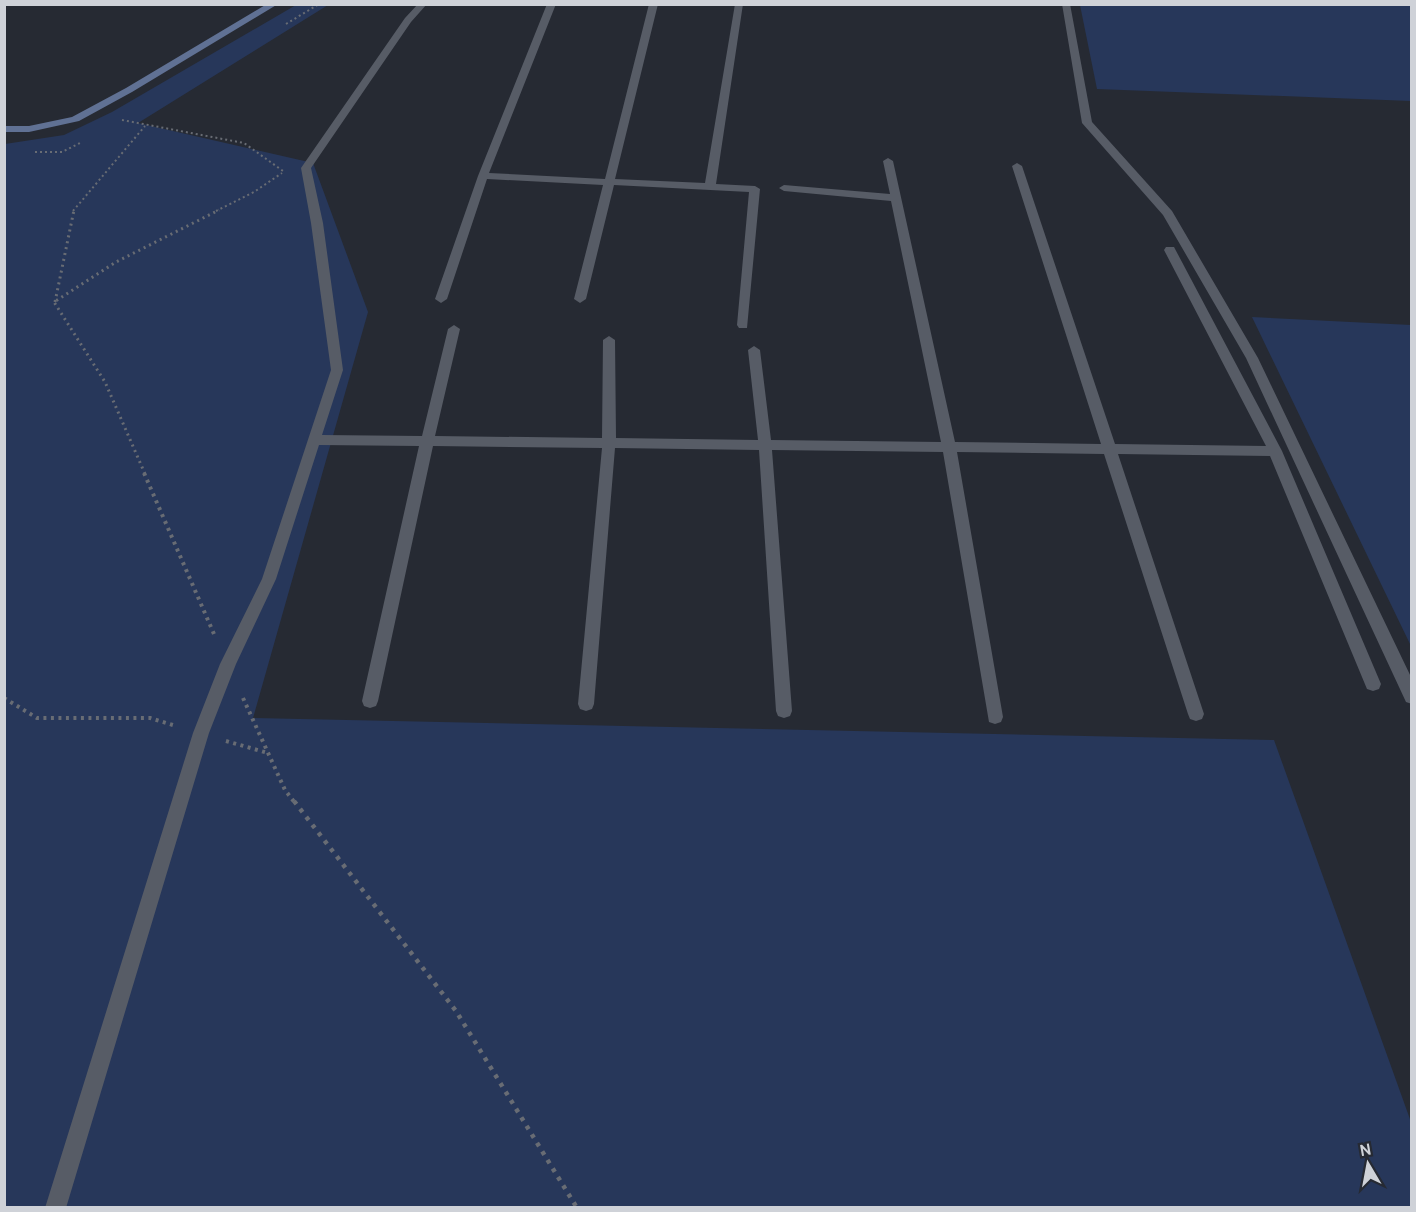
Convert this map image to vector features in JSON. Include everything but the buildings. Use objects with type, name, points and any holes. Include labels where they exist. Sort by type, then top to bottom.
[{"type":"street","points":[[4,129],[29,129],[75,119],[129,90],[274,4]]},
{"type":"street","points":[[56,1208],[201,733],[228,664],[269,579],[337,370],[317,223],[306,168],[408,20],[423,4]]},
{"type":"street","points":[[441,299],[483,176],[552,4]]},
{"type":"street","points":[[580,299],[654,4]]},
{"type":"street","points":[[710,187],[739,4]]},
{"type":"street","points":[[1066,4],[1087,123],[1168,213],[1252,358],[1412,697]]},
{"type":"street","points":[[888,161],[949,447],[995,717]]},
{"type":"street","points":[[1017,166],[1196,714]]},
{"type":"street","points":[[483,176],[754,189],[743,325]]},
{"type":"street","points":[[784,188],[896,198]]},
{"type":"street","points":[[1170,250],[1275,451],[1373,684]]},
{"type":"street","points":[[370,701],[454,329]]},
{"type":"street","points":[[586,704],[609,443],[609,340]]},
{"type":"street","points":[[754,350],[765,445],[784,711]]},
{"type":"street","points":[[314,440],[1275,451]]},
{"type":"path","points":[[86,113],[244,143],[284,172]]},
{"type":"path","points":[[145,126],[73,212],[54,302],[105,382],[285,790],[456,1011],[577,1208]]},
{"type":"path","points":[[54,302],[116,262],[254,192],[320,147]]},
{"type":"path","points":[[4,698],[37,718],[150,718],[268,753]]},
{"type":"shaded area","points":[[296,5],[328,5],[138,123],[313,163],[368,312],[253,718],[1274,740],[1411,1122],[1411,1207],[5,1207],[5,144],[64,135],[112,112]]},
{"type":"shaded area","points":[[1080,5],[1411,5],[1411,101],[1097,89]]},
{"type":"shaded area","points":[[1252,317],[1411,325],[1411,646]]}]
